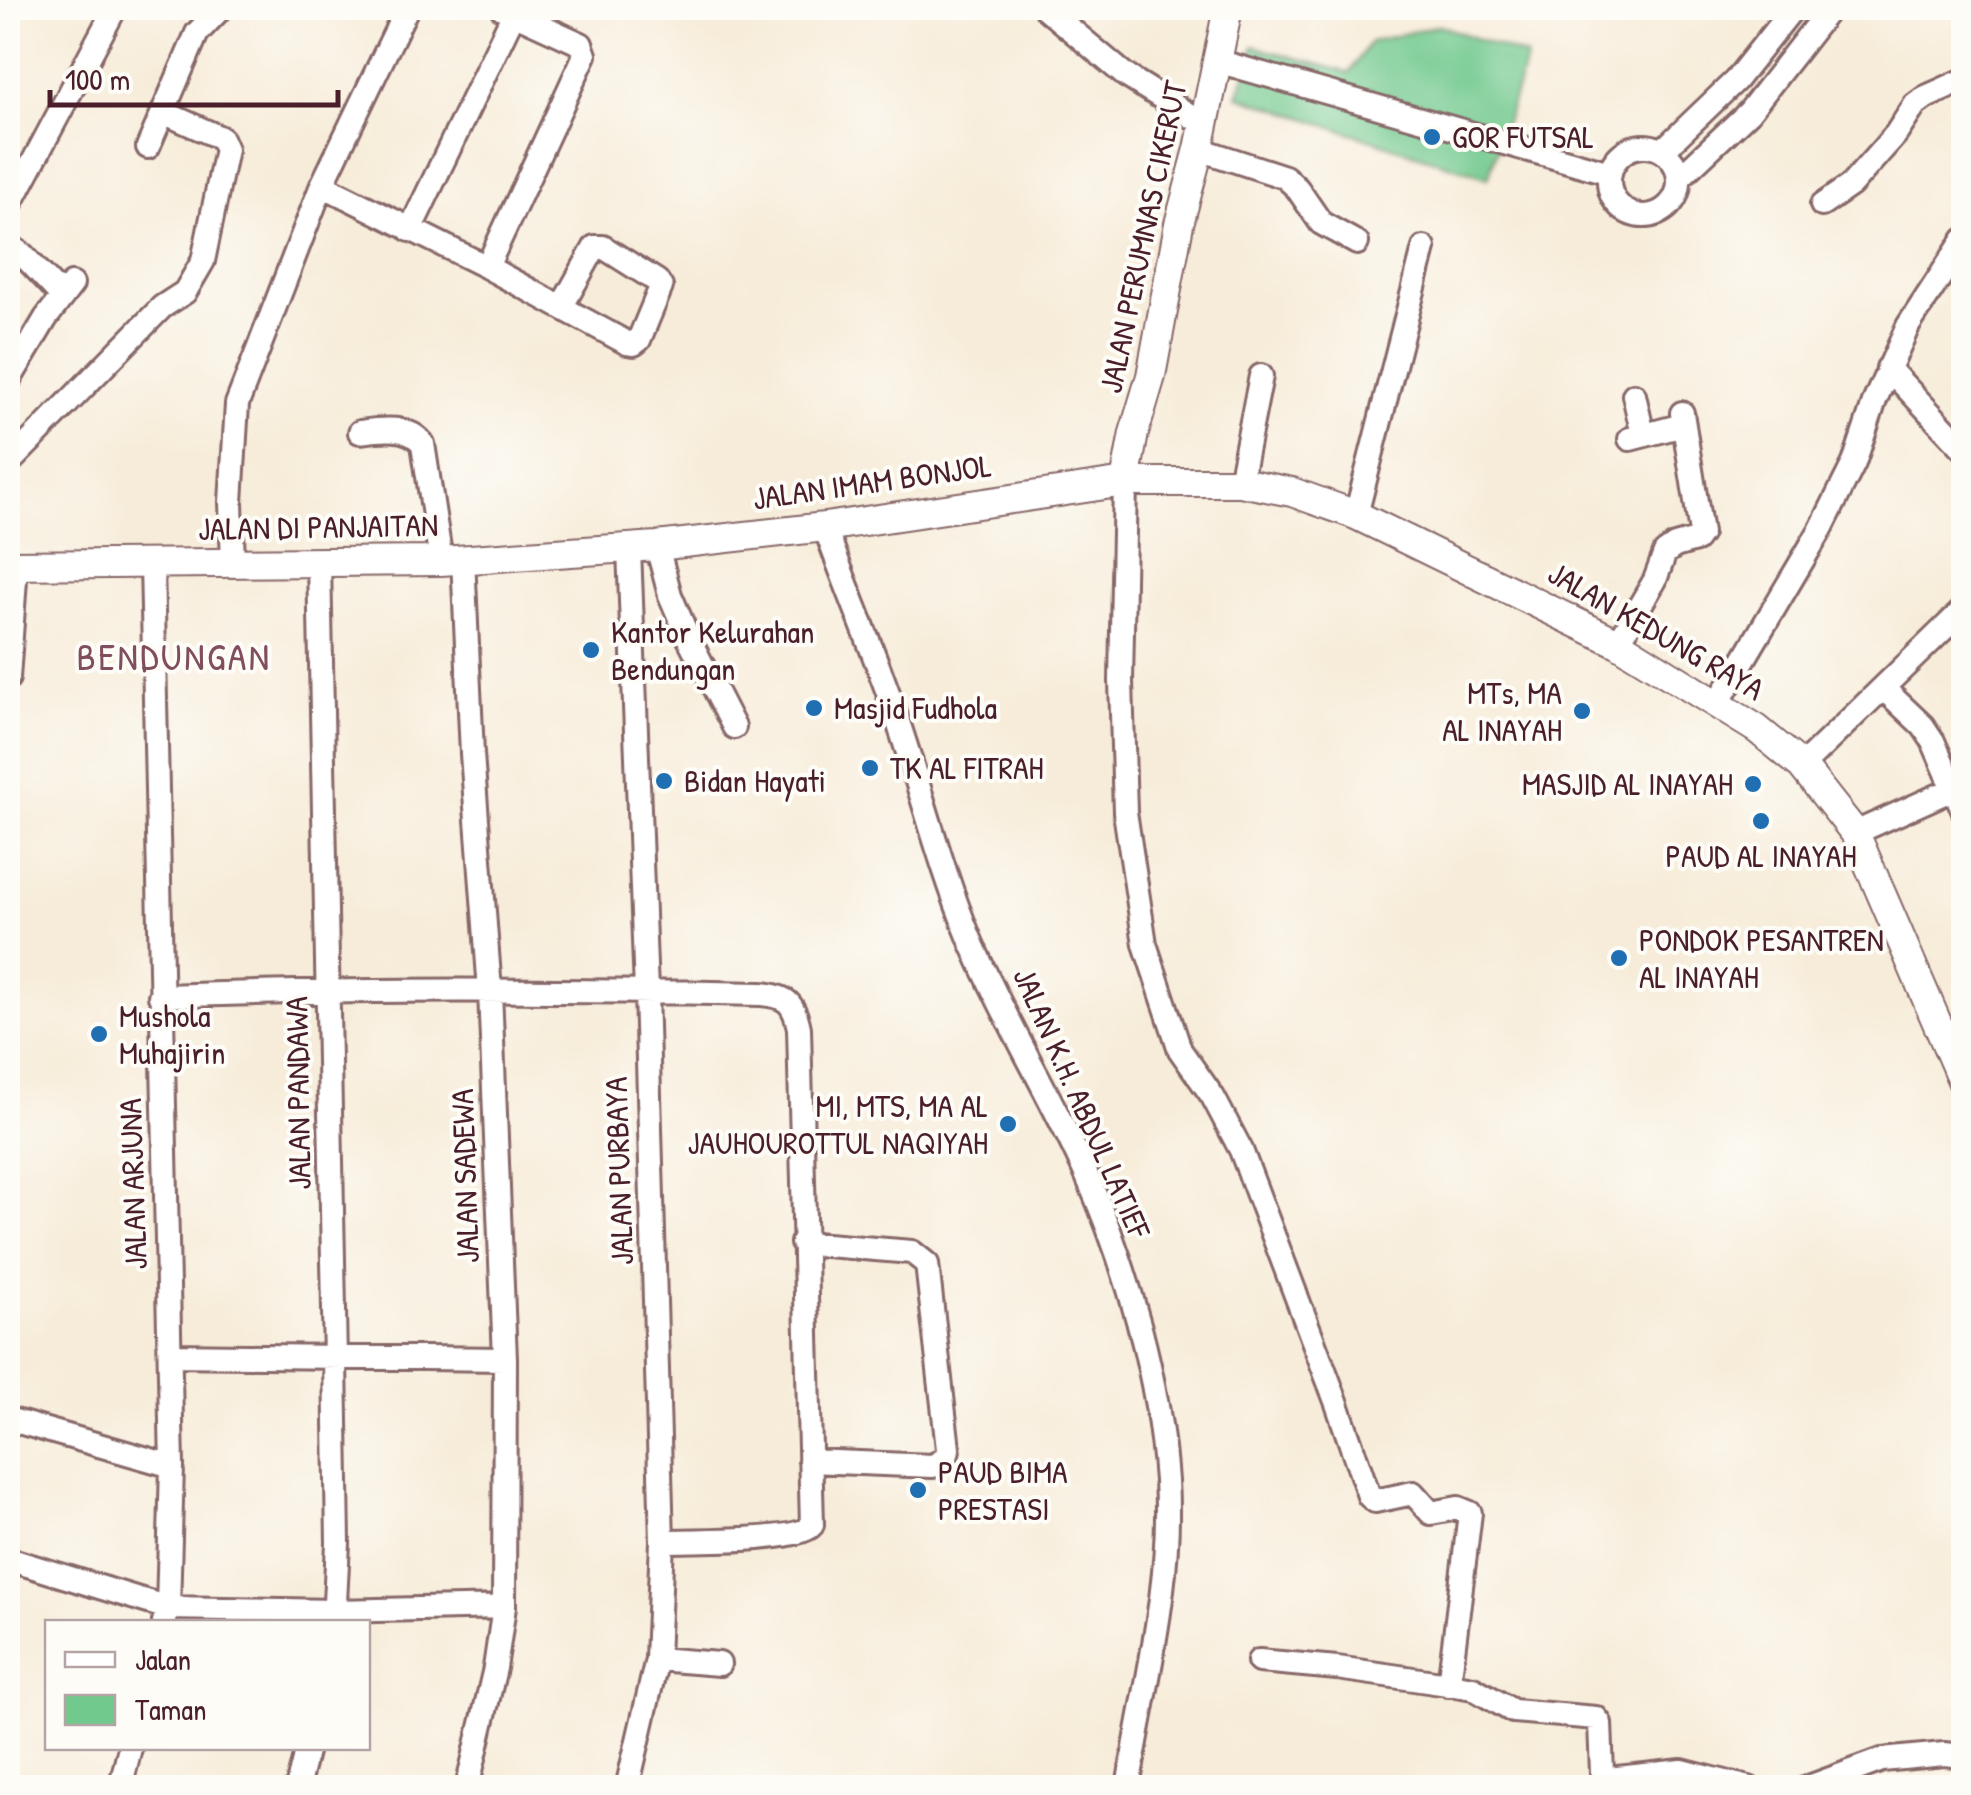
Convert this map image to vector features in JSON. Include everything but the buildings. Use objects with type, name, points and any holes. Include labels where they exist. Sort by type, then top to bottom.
[{"type":"street","points":[[8,209],[115,8]]},
{"type":"street","points":[[148,147],[197,33],[221,8]]},
{"type":"street","points":[[233,565],[232,454],[237,404],[322,184],[407,8]]},
{"type":"street","points":[[1045,8],[1202,136],[1285,177],[1322,223],[1357,243]]},
{"type":"street","name":"JALAN PERUMNAS CIKERUT","points":[[1125,482],[1228,8]]},
{"type":"street","points":[[1662,152],[1736,80],[1793,8]]},
{"type":"street","points":[[1678,178],[1749,112],[1830,8]]},
{"type":"street","points":[[410,230],[508,10],[582,44],[585,55],[486,266]]},
{"type":"street","points":[[1217,61],[1610,173]]},
{"type":"street","points":[[1822,205],[1851,186],[1896,134],[1915,105],[1964,80]]},
{"type":"street","points":[[8,464],[162,307],[185,292],[204,260],[226,148],[220,138],[164,113]]},
{"type":"street","points":[[1652,147],[1676,168],[1674,200],[1647,216],[1626,211],[1612,195],[1610,173],[1621,155],[1631,149],[1652,147]]},
{"type":"street","points":[[322,184],[486,266],[626,343],[639,340],[661,287],[602,247],[594,247],[562,306]]},
{"type":"street","points":[[1718,702],[1838,496],[1908,326],[1964,240]]},
{"type":"street","points":[[8,245],[67,290],[8,382]]},
{"type":"street","points":[[1356,515],[1424,248]]},
{"type":"street","points":[[1888,368],[1964,449]]},
{"type":"street","points":[[1240,482],[1261,376]]},
{"type":"street","points":[[1618,643],[1658,574],[1665,553],[1696,540],[1700,534],[1682,419],[1636,437],[1634,396]]},
{"type":"street","name":"JALAN SADEWA","points":[[360,432],[396,430],[420,438],[452,560],[472,754],[490,991],[504,1360],[504,1607],[495,1668],[467,1788]]},
{"type":"street","points":[[1125,482],[1121,681],[1125,812],[1145,944],[1180,1050],[1205,1084],[1241,1150],[1368,1496],[1375,1500],[1413,1493],[1431,1512],[1458,1508],[1470,1513],[1449,1685]]},
{"type":"street","name":"JALAN KEDUNG RAYA","points":[[1125,482],[1240,482],[1292,492],[1356,515],[1618,643],[1757,728],[1802,766],[1855,833],[1964,1085]]},
{"type":"street","name":"JALAN IMAM BONJOL","points":[[628,550],[825,527],[1125,482]]},
{"type":"street","name":"JALAN K.H. ABDUL LATIEF","points":[[825,527],[885,683],[943,872],[972,945],[1086,1173],[1118,1258],[1148,1365],[1163,1447],[1165,1532],[1153,1649],[1128,1788]]},
{"type":"street","points":[[657,546],[670,595],[734,728]]},
{"type":"street","name":"JALAN DI PANJAITAN","points":[[12,565],[452,560],[628,550]]},
{"type":"street","name":"JALAN PURBAYA","points":[[628,550],[662,1541],[657,1658],[628,1788]]},
{"type":"street","name":"JALAN PANDAWA","points":[[319,562],[335,1360],[335,1617]]},
{"type":"street","name":"JALAN ARJUNA","points":[[152,564],[172,1466],[166,1615]]},
{"type":"street","points":[[8,678],[12,565]]},
{"type":"street","points":[[1802,766],[1959,624]]},
{"type":"street","points":[[1884,689],[1922,726],[1958,786],[1964,812]]},
{"type":"street","points":[[1855,833],[1958,786]]},
{"type":"street","points":[[160,996],[328,990],[646,992],[779,996],[789,1001],[796,1010],[799,1028],[812,1525],[803,1534],[662,1541]]},
{"type":"street","points":[[802,1243],[912,1252],[927,1264],[948,1450],[946,1458],[933,1466],[810,1461]]},
{"type":"street","points":[[170,1356],[504,1360]]},
{"type":"street","points":[[8,1419],[172,1466]]},
{"type":"street","points":[[8,1559],[166,1615],[335,1617],[504,1607]]},
{"type":"street","points":[[657,1658],[719,1664]]},
{"type":"street","points":[[1259,1662],[1337,1668],[1473,1688],[1513,1711],[1596,1718],[1600,1723],[1602,1772],[1608,1779],[1682,1770],[1749,1788]]},
{"type":"street","points":[[120,1788],[130,1750]]},
{"type":"street","points":[[297,1788],[307,1750]]},
{"type":"street","points":[[1806,1788],[1882,1760],[1964,1756]]},
{"type":"green space","name":"GOR FUTSAL","points":[[1439,25],[1527,57],[1488,178],[1238,96],[1254,46],[1349,73],[1370,42]]},
{"type":"place","name":"GOR FUTSAL","points":[[1432,137]]},
{"type":"place","name":"Kantor Kelurahan Bendungan","points":[[591,650]]},
{"type":"place","name":"Masjid Fudhola","points":[[814,708]]},
{"type":"place","name":"MTs, MA AL INAYAH","points":[[1582,711]]},
{"type":"place","name":"TK AL FITRAH","points":[[870,768]]},
{"type":"place","name":"Bidan Hayati","points":[[664,781]]},
{"type":"place","name":"MASJID AL INAYAH","points":[[1753,784]]},
{"type":"place","name":"PAUD AL INAYAH","points":[[1761,821]]},
{"type":"place","name":"PONDOK PESANTREN AL INAYAH","points":[[1619,958]]},
{"type":"place","name":"Mushola Muhajirin","points":[[99,1034]]},
{"type":"place","name":"MI, MTS, MA AL JAUHOUROTTUL NAQIYAH","points":[[1008,1124]]},
{"type":"place","name":"PAUD BIMA PRESTASI","points":[[918,1490]]},
{"type":"district","name":"BENDUNGAN","points":[[174,657]]}]
